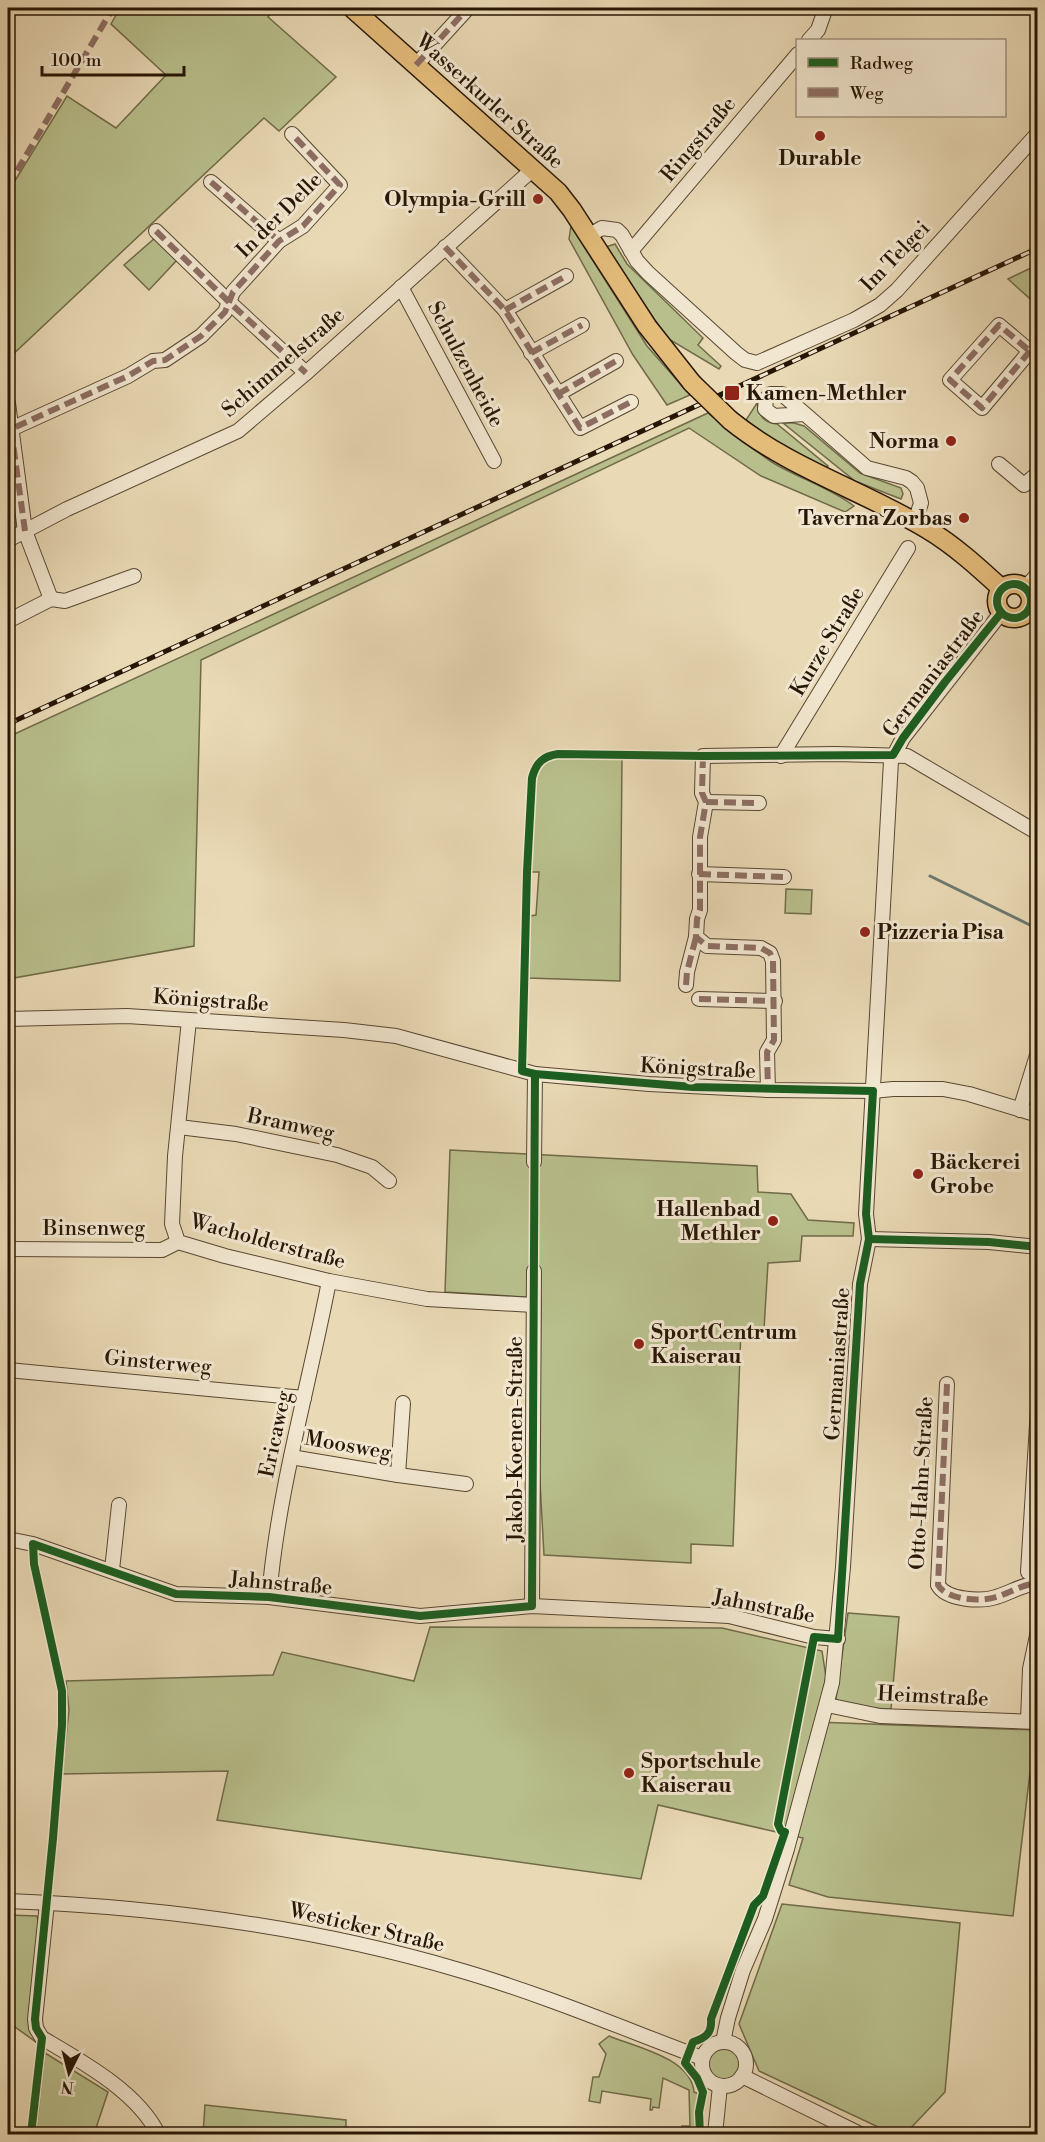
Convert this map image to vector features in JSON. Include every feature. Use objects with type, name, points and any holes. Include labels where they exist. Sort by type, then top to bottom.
[{"type":"main road","name":"Wasserkurler Straße","points":[[352,8],[564,198],[647,326],[692,383],[730,420],[769,449],[915,522],[938,536],[963,554],[1002,589]]},
{"type":"main road","points":[[1011,584],[1025,588],[1031,597],[1033,617],[1012,618],[1001,612],[997,598],[1002,589],[1011,584]]},
{"type":"street","points":[[416,65],[468,8]]},
{"type":"street","points":[[810,39],[818,30],[825,10]]},
{"type":"street","name":"Ringstraße","points":[[631,251],[796,56]]},
{"type":"street","name":"Im Telgei","points":[[631,251],[648,273],[736,353],[751,363],[762,361],[854,320],[880,305],[897,290],[1038,133]]},
{"type":"street","name":"In der Delle","points":[[11,429],[128,376],[153,361],[165,360],[201,336],[225,312],[233,292],[279,241],[303,226],[340,185],[292,134]]},
{"type":"street","name":"Schimmelstraße","points":[[8,540],[67,509],[238,431],[533,169]]},
{"type":"street","points":[[211,182],[279,241]]},
{"type":"street","points":[[588,236],[602,228],[617,230],[631,251]]},
{"type":"street","points":[[156,231],[306,373]]},
{"type":"street","points":[[445,247],[505,310],[580,428],[631,402]]},
{"type":"street","points":[[505,310],[566,276]]},
{"type":"street","name":"Schulzenheide","points":[[401,287],[494,460]]},
{"type":"street","points":[[531,353],[582,325]]},
{"type":"street","points":[[999,325],[1034,354],[982,408],[950,380],[999,325]]},
{"type":"street","points":[[558,394],[616,361]]},
{"type":"street","points":[[8,403],[25,531],[51,599]]},
{"type":"street","points":[[804,414],[867,468],[906,478],[912,482],[917,488],[921,503],[915,522]]},
{"type":"street","points":[[999,464],[1024,485],[1038,472]]},
{"type":"street","name":"Kurze Straße","points":[[781,756],[908,548]]},
{"type":"street","points":[[1025,588],[1038,574]]},
{"type":"street","points":[[8,621],[51,599],[65,601],[134,576]]},
{"type":"street","name":"Germaniastraße","points":[[723,2042],[743,1971],[765,1919],[789,1842],[827,1705],[838,1639],[860,1284],[869,1239],[866,1214],[890,775],[893,755],[903,738],[1001,612]]},
{"type":"street","points":[[686,984],[700,910],[700,837],[706,802],[702,793],[703,756],[836,754],[907,756],[1038,833]]},
{"type":"street","points":[[706,802],[759,803]]},
{"type":"street","points":[[699,874],[784,877]]},
{"type":"street","points":[[696,937],[707,946],[761,948],[770,953],[773,961],[774,1040],[767,1052],[768,1090]]},
{"type":"street","points":[[699,999],[774,1001]]},
{"type":"street","name":"Königstraße","points":[[8,1018],[127,1016],[383,1034],[535,1074],[649,1084],[768,1090],[943,1089],[969,1094],[1038,1116]]},
{"type":"street","name":"Wacholderstraße","points":[[189,1020],[172,1224],[178,1242],[225,1256],[329,1281],[427,1299],[533,1305]]},
{"type":"street","points":[[1020,1110],[1038,1052]]},
{"type":"street","points":[[534,1162],[535,1074]]},
{"type":"street","name":"Bramweg","points":[[179,1128],[236,1134],[337,1155],[372,1167],[389,1181]]},
{"type":"street","points":[[869,1239],[989,1242],[1038,1247]]},
{"type":"street","name":"Binsenweg","points":[[8,1249],[162,1250],[178,1242]]},
{"type":"street","name":"Jakob-Koenen-Straße","points":[[532,1606],[534,1271]]},
{"type":"street","name":"Ericaweg","points":[[269,1597],[273,1549],[329,1281]]},
{"type":"street","name":"Ginsterweg","points":[[8,1370],[304,1398]]},
{"type":"street","name":"Otto-Hahn-Straße","points":[[947,1384],[938,1585],[947,1595],[985,1599],[995,1598],[1028,1584],[1038,1583]]},
{"type":"street","name":"Moosweg","points":[[398,1475],[403,1403]]},
{"type":"street","points":[[1028,1572],[1038,1408]]},
{"type":"street","name":"Moosweg","points":[[291,1457],[466,1484]]},
{"type":"street","points":[[112,1570],[119,1504]]},
{"type":"street","name":"Jahnstraße","points":[[8,1539],[33,1544],[176,1594],[269,1597],[420,1616],[532,1606],[729,1616],[814,1637],[838,1639]]},
{"type":"street","points":[[1033,1721],[1030,1669],[1038,1631]]},
{"type":"street","name":"Heimstraße","points":[[827,1705],[880,1716],[1033,1721]]},
{"type":"street","name":"Westicker Straße","points":[[8,1901],[193,1916],[285,1930],[371,1947],[459,1970],[542,1997],[702,2058]]},
{"type":"street","points":[[47,1903],[36,2028],[42,2038],[101,2076],[131,2099],[158,2134]]},
{"type":"street","points":[[723,2042],[734,2045],[743,2053],[746,2064],[742,2076],[732,2084],[720,2086],[707,2079],[701,2065],[702,2058],[710,2046],[723,2042]]},
{"type":"street","points":[[742,2076],[861,2134]]},
{"type":"street","points":[[715,2134],[720,2086]]},
{"type":"green space","points":[[120,8],[271,8],[274,10],[268,17],[336,77],[279,131],[264,118],[8,359],[8,192],[67,96],[116,128],[166,75],[111,24]]},
{"type":"green space","points":[[571,226],[647,346],[690,395],[667,405],[633,355],[569,239]]},
{"type":"green space","points":[[155,238],[178,259],[149,290],[124,265]]},
{"type":"green space","points":[[615,244],[627,264],[703,338],[698,345],[721,366],[719,369],[667,338],[606,247]]},
{"type":"green space","points":[[1037,265],[1037,305],[1008,279]]},
{"type":"green space","points":[[757,403],[763,418],[777,424],[828,466],[826,469],[785,448],[746,420]]},
{"type":"green space","points":[[708,413],[775,464],[854,506],[845,512],[761,476],[689,428],[201,660],[194,946],[8,979],[8,737]]},
{"type":"green space","points":[[783,423],[804,426],[860,473],[901,488],[903,494],[901,499],[855,481]]},
{"type":"green space","points":[[559,757],[622,757],[620,981],[528,978],[530,916],[536,915],[539,872],[530,872],[535,781],[542,765]]},
{"type":"green space","points":[[786,889],[812,890],[811,914],[785,913]]},
{"type":"green space","name":"SportCentrum Kaiserau","points":[[450,1150],[757,1166],[758,1192],[791,1194],[808,1220],[854,1223],[853,1236],[802,1236],[800,1261],[768,1263],[764,1329],[741,1328],[733,1546],[691,1544],[691,1563],[544,1555],[539,1465],[541,1298],[445,1292]]},
{"type":"green space","points":[[848,1613],[899,1617],[891,1709],[844,1707],[837,1702]]},
{"type":"green space","name":"Sportschule Kaiserau","points":[[430,1627],[722,1628],[822,1651],[826,1677],[816,1722],[1035,1730],[1013,1916],[828,1897],[789,1885],[803,1838],[658,1805],[641,1879],[217,1820],[228,1771],[62,1774],[69,1710],[66,1681],[273,1675],[282,1652],[414,1681]]},
{"type":"green space","points":[[782,1904],[960,1923],[945,2092],[905,2134],[893,2134],[759,2071],[739,2024]]},
{"type":"green space","points":[[8,1915],[37,1916],[39,1924],[30,2028],[36,2042],[8,2022]]},
{"type":"green space","points":[[609,2036],[660,2055],[683,2070],[691,2080],[694,2092],[701,2095],[697,2109],[698,2134],[684,2132],[682,2126],[690,2126],[689,2090],[663,2078],[659,2108],[653,2107],[650,2110],[651,2099],[602,2091],[600,2103],[589,2101],[593,2077],[599,2077],[606,2054],[599,2044]]},
{"type":"green space","points":[[723,2046],[735,2052],[741,2064],[735,2076],[723,2082],[711,2076],[705,2064],[711,2052]]},
{"type":"green space","points":[[45,2053],[108,2092],[94,2134],[36,2134]]},
{"type":"green space","points":[[205,2105],[346,2120],[346,2129],[280,2134],[203,2134]]},
{"type":"waterway","points":[[930,876],[1038,929]]},
{"type":"railway","points":[[8,724],[1038,248]]},
{"type":"marked path","points":[[8,186],[113,8]]},
{"type":"marked path","points":[[416,65],[468,8]]},
{"type":"marked path","points":[[25,531],[11,429],[128,376],[153,361],[165,360],[201,336],[225,312],[233,292],[279,241],[303,226],[340,185],[292,134]]},
{"type":"marked path","points":[[211,182],[279,241]]},
{"type":"marked path","points":[[156,231],[306,373]]},
{"type":"marked path","points":[[445,247],[505,310],[580,428],[631,402]]},
{"type":"marked path","points":[[505,310],[566,276]]},
{"type":"marked path","points":[[531,353],[582,325]]},
{"type":"marked path","points":[[1030,351],[982,408],[950,380],[999,325],[1038,358]]},
{"type":"marked path","points":[[558,394],[616,361]]},
{"type":"marked path","points":[[703,756],[702,793],[706,802],[700,837],[700,910],[696,937],[707,946],[761,948],[770,953],[773,961],[774,1040],[767,1052],[768,1090]]},
{"type":"marked path","points":[[706,802],[759,803]]},
{"type":"marked path","points":[[699,874],[784,877]]},
{"type":"marked path","points":[[686,985],[696,937]]},
{"type":"marked path","points":[[699,999],[775,1001]]},
{"type":"marked path","points":[[947,1384],[938,1585],[942,1590],[956,1597],[990,1599],[1038,1583]]},
{"type":"cycle path","points":[[1014,584],[1026,589],[1031,601],[1026,613],[1014,618],[1002,613],[997,601],[1002,589],[1014,584]]},
{"type":"cycle path","points":[[700,2134],[699,2112],[703,2092],[697,2078],[685,2063],[693,2042],[705,2037],[709,2031],[711,2019],[754,1905],[763,1896],[785,1832],[781,1831],[778,1824],[814,1637],[838,1639],[860,1284],[869,1239],[866,1214],[873,1091],[693,1087],[522,1071],[532,778],[541,761],[548,756],[558,754],[893,755],[945,682],[1001,613]]},
{"type":"cycle path","points":[[31,2134],[42,2038],[36,2028],[35,2019],[62,1725],[62,1691],[34,1564],[33,1544],[176,1594],[269,1597],[420,1616],[532,1606],[535,1074]]},
{"type":"cycle path","points":[[869,1239],[989,1242],[1038,1247]]},
{"type":"place","name":"Durable","points":[[820,136]]},
{"type":"place","name":"Olympia-Grill","points":[[538,199]]},
{"type":"place","name":"Kamen-Methler","points":[[732,393]]},
{"type":"place","name":"Norma","points":[[951,441]]},
{"type":"place","name":"Taverna Zorbas","points":[[964,518]]},
{"type":"place","name":"Pizzeria Pisa","points":[[865,932]]},
{"type":"place","name":"Bäckerei Grobe","points":[[918,1174]]},
{"type":"place","name":"Hallenbad Methler","points":[[773,1221]]},
{"type":"place","name":"SportCentrum Kaiserau","points":[[639,1344]]},
{"type":"place","name":"Sportschule Kaiserau","points":[[629,1773]]}]
